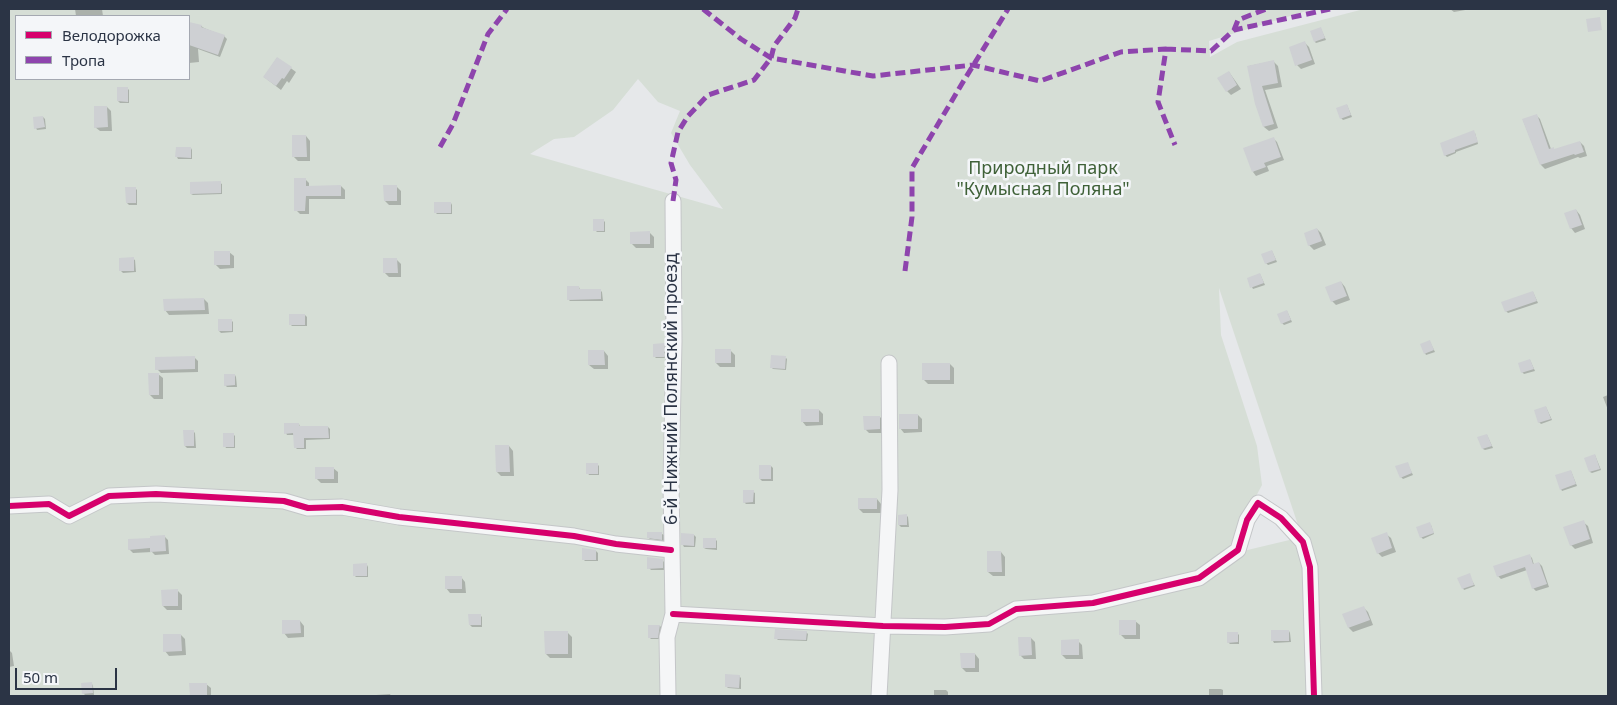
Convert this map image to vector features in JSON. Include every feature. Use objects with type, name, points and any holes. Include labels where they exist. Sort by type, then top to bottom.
[{"type":"street","name":"6-й Нижний Полянский проезд","points":[[668,696],[667,637],[673,614],[671,482],[674,341],[673,201]]},
{"type":"street","points":[[879,696],[890,490],[889,362]]},
{"type":"street","points":[[9,506],[49,504],[69,516],[109,496],[156,494],[274,501],[308,508],[342,507],[399,517],[527,530],[616,544],[672,550]]},
{"type":"street","points":[[673,614],[883,626],[945,627],[989,624],[1016,609],[1094,603],[1199,578],[1238,550],[1247,520],[1258,503],[1281,518],[1303,542],[1310,567],[1314,696]]},
{"type":"green space","name":"Природный парк \"Кумысная Поляна\"","points":[[9,9],[1313,9],[1209,41],[1210,57],[1237,42],[1364,9],[1608,9],[1608,696],[9,696]],"holes":[[[638,79],[658,102],[680,111],[671,133],[690,165],[723,209],[530,154],[554,139],[574,137],[613,110]],[[1219,288],[1302,537],[1214,558],[1228,549],[1262,485],[1257,446],[1221,335]]]},
{"type":"building","points":[[1600,17],[1602,30],[1588,32],[1586,19]]},
{"type":"building","points":[[190,22],[202,25],[201,27],[225,35],[218,55],[190,45]]},
{"type":"building","points":[[1321,27],[1325,38],[1314,42],[1310,31]]},
{"type":"building","points":[[1305,41],[1312,60],[1295,66],[1289,47]]},
{"type":"building","points":[[277,57],[292,67],[284,79],[282,78],[276,86],[263,77]]},
{"type":"building","points":[[1274,60],[1278,83],[1262,86],[1274,124],[1263,127],[1255,104],[1247,66]]},
{"type":"building","points":[[1229,71],[1237,85],[1226,92],[1217,78]]},
{"type":"building","points":[[117,87],[128,87],[128,102],[117,101]]},
{"type":"building","points":[[1347,104],[1351,115],[1340,119],[1336,108]]},
{"type":"building","points":[[94,106],[107,106],[108,127],[94,128]]},
{"type":"building","points":[[1537,114],[1549,149],[1580,141],[1584,152],[1540,165],[1522,119]]},
{"type":"building","points":[[43,116],[45,127],[34,129],[33,117]]},
{"type":"building","points":[[1474,130],[1478,142],[1444,156],[1440,143]]},
{"type":"building","points":[[292,135],[306,135],[307,157],[292,157]]},
{"type":"building","points":[[1274,137],[1281,157],[1264,163],[1266,167],[1252,172],[1243,148]]},
{"type":"building","points":[[176,147],[191,147],[191,158],[175,157]]},
{"type":"building","points":[[294,178],[306,178],[306,186],[341,185],[341,196],[306,196],[305,211],[294,211]]},
{"type":"building","points":[[221,181],[221,193],[190,194],[190,182]]},
{"type":"building","points":[[383,185],[397,185],[397,201],[384,201]]},
{"type":"building","points":[[125,187],[136,187],[136,203],[126,203]]},
{"type":"building","points":[[434,202],[451,202],[451,213],[434,213]]},
{"type":"building","points":[[1576,209],[1582,225],[1570,229],[1564,213]]},
{"type":"building","points":[[593,219],[604,219],[604,231],[593,231]]},
{"type":"building","points":[[1317,228],[1322,241],[1308,246],[1304,233]]},
{"type":"building","points":[[650,231],[650,244],[630,244],[630,232]]},
{"type":"building","points":[[1272,250],[1276,260],[1265,264],[1261,254]]},
{"type":"building","points":[[214,251],[230,251],[230,265],[214,265]]},
{"type":"building","points":[[134,257],[134,271],[119,271],[119,258]]},
{"type":"building","points":[[383,258],[397,258],[398,273],[383,273]]},
{"type":"building","points":[[1260,273],[1264,283],[1250,288],[1247,278]]},
{"type":"building","points":[[1341,281],[1347,296],[1331,302],[1325,287]]},
{"type":"building","points":[[567,286],[579,286],[579,289],[601,289],[601,299],[567,300]]},
{"type":"building","points":[[1533,291],[1537,301],[1505,312],[1501,302]]},
{"type":"building","points":[[204,298],[205,310],[164,311],[163,299]]},
{"type":"building","points":[[1287,310],[1291,320],[1281,324],[1277,314]]},
{"type":"building","points":[[289,314],[305,314],[305,325],[289,325]]},
{"type":"building","points":[[218,319],[232,319],[232,331],[218,331]]},
{"type":"building","points":[[1430,340],[1434,350],[1424,354],[1420,344]]},
{"type":"building","points":[[665,343],[664,357],[653,357],[653,344]]},
{"type":"building","points":[[715,349],[731,349],[731,363],[715,363]]},
{"type":"building","points":[[588,350],[604,350],[605,365],[588,365]]},
{"type":"building","points":[[771,355],[786,356],[785,369],[770,368]]},
{"type":"building","points":[[195,356],[195,369],[155,370],[155,357]]},
{"type":"building","points":[[1530,359],[1534,369],[1521,373],[1518,363]]},
{"type":"building","points":[[922,363],[950,363],[950,380],[922,380]]},
{"type":"building","points":[[148,373],[159,373],[159,395],[149,395]]},
{"type":"building","points":[[224,374],[235,374],[235,385],[224,386]]},
{"type":"building","points":[[1546,406],[1551,419],[1538,423],[1534,410]]},
{"type":"building","points":[[801,409],[819,409],[819,422],[801,422]]},
{"type":"building","points":[[899,414],[918,414],[918,429],[899,429]]},
{"type":"building","points":[[863,416],[880,416],[880,429],[864,430]]},
{"type":"building","points":[[284,423],[299,423],[299,426],[328,426],[329,438],[304,438],[304,448],[294,448],[293,433],[284,434]]},
{"type":"building","points":[[183,430],[194,430],[194,446],[184,446]]},
{"type":"building","points":[[223,433],[234,433],[234,447],[223,447]]},
{"type":"building","points":[[1487,434],[1492,446],[1482,449],[1477,437]]},
{"type":"building","points":[[495,445],[509,445],[510,472],[496,472]]},
{"type":"building","points":[[1595,454],[1600,469],[1589,472],[1584,458]]},
{"type":"building","points":[[1408,462],[1412,473],[1400,478],[1395,466]]},
{"type":"building","points":[[586,463],[598,463],[598,474],[586,474]]},
{"type":"building","points":[[759,465],[771,465],[771,479],[759,479]]},
{"type":"building","points":[[315,467],[334,467],[334,479],[315,479]]},
{"type":"building","points":[[1571,470],[1576,484],[1560,490],[1555,475]]},
{"type":"building","points":[[743,490],[754,490],[753,502],[743,503]]},
{"type":"building","points":[[858,498],[877,498],[877,509],[858,509]]},
{"type":"building","points":[[907,514],[907,525],[898,525],[898,515]]},
{"type":"building","points":[[1584,520],[1590,539],[1570,546],[1563,527]]},
{"type":"building","points":[[1430,522],[1434,533],[1420,538],[1416,527]]},
{"type":"building","points":[[647,532],[662,532],[662,540],[647,538]]},
{"type":"building","points":[[1387,532],[1392,548],[1377,554],[1371,538]]},
{"type":"building","points":[[681,533],[694,534],[694,546],[681,545]]},
{"type":"building","points":[[165,535],[166,551],[150,552],[150,548],[128,550],[128,539]]},
{"type":"building","points":[[703,538],[716,538],[716,548],[703,548]]},
{"type":"building","points":[[582,548],[596,550],[596,560],[582,560]]},
{"type":"building","points":[[987,551],[1001,551],[1002,572],[987,572]]},
{"type":"building","points":[[1530,554],[1533,564],[1539,562],[1547,584],[1532,589],[1525,567],[1497,577],[1493,566]]},
{"type":"building","points":[[647,557],[663,559],[663,568],[647,569]]},
{"type":"building","points":[[367,563],[367,576],[353,576],[353,564]]},
{"type":"building","points":[[1470,573],[1474,585],[1462,589],[1457,578]]},
{"type":"building","points":[[445,576],[462,576],[462,589],[445,589]]},
{"type":"building","points":[[178,589],[178,606],[162,606],[161,590]]},
{"type":"building","points":[[1364,606],[1370,620],[1348,628],[1342,614]]},
{"type":"building","points":[[468,614],[481,614],[481,625],[469,625]]},
{"type":"building","points":[[282,620],[300,620],[301,633],[282,634]]},
{"type":"building","points":[[1119,620],[1136,620],[1136,635],[1119,635]]},
{"type":"building","points":[[648,625],[660,625],[658,638],[648,638]]},
{"type":"building","points":[[775,629],[807,631],[806,640],[774,639]]},
{"type":"building","points":[[1271,630],[1289,630],[1289,641],[1271,641]]},
{"type":"building","points":[[544,631],[568,631],[568,654],[545,654]]},
{"type":"building","points":[[1227,632],[1238,632],[1238,642],[1227,643]]},
{"type":"building","points":[[163,634],[181,634],[182,651],[163,652]]},
{"type":"building","points":[[1018,637],[1031,637],[1032,655],[1019,656]]},
{"type":"building","points":[[1079,639],[1079,655],[1061,655],[1061,640]]},
{"type":"building","points":[[960,653],[975,653],[975,668],[961,668]]},
{"type":"building","points":[[725,674],[740,675],[739,688],[725,687]]},
{"type":"building","points":[[92,682],[93,693],[82,694],[81,683]]},
{"type":"building","points":[[189,683],[207,683],[207,696],[190,696]]},
{"type":"marked path","points":[[440,147],[453,124],[488,34],[507,9]]},
{"type":"marked path","points":[[703,9],[741,39],[771,58],[873,76],[973,65],[1040,81],[1121,52],[1166,49],[1158,102],[1175,145]]},
{"type":"marked path","points":[[673,201],[676,180],[671,163],[678,132],[688,116],[708,95],[754,80],[771,58],[774,46],[795,18],[798,9]]},
{"type":"marked path","points":[[905,271],[912,217],[912,168],[1008,9]]},
{"type":"marked path","points":[[1234,30],[1238,20],[1266,9]]},
{"type":"marked path","points":[[1166,49],[1211,51],[1234,30],[1330,9]]},
{"type":"cycle path","points":[[9,506],[49,504],[69,516],[109,496],[156,494],[284,501],[308,508],[342,507],[399,517],[574,536],[616,544],[671,550]]},
{"type":"cycle path","points":[[673,614],[883,626],[945,627],[989,624],[1016,609],[1093,603],[1199,578],[1238,550],[1247,520],[1258,503],[1281,518],[1303,542],[1310,567],[1314,696]]}]
